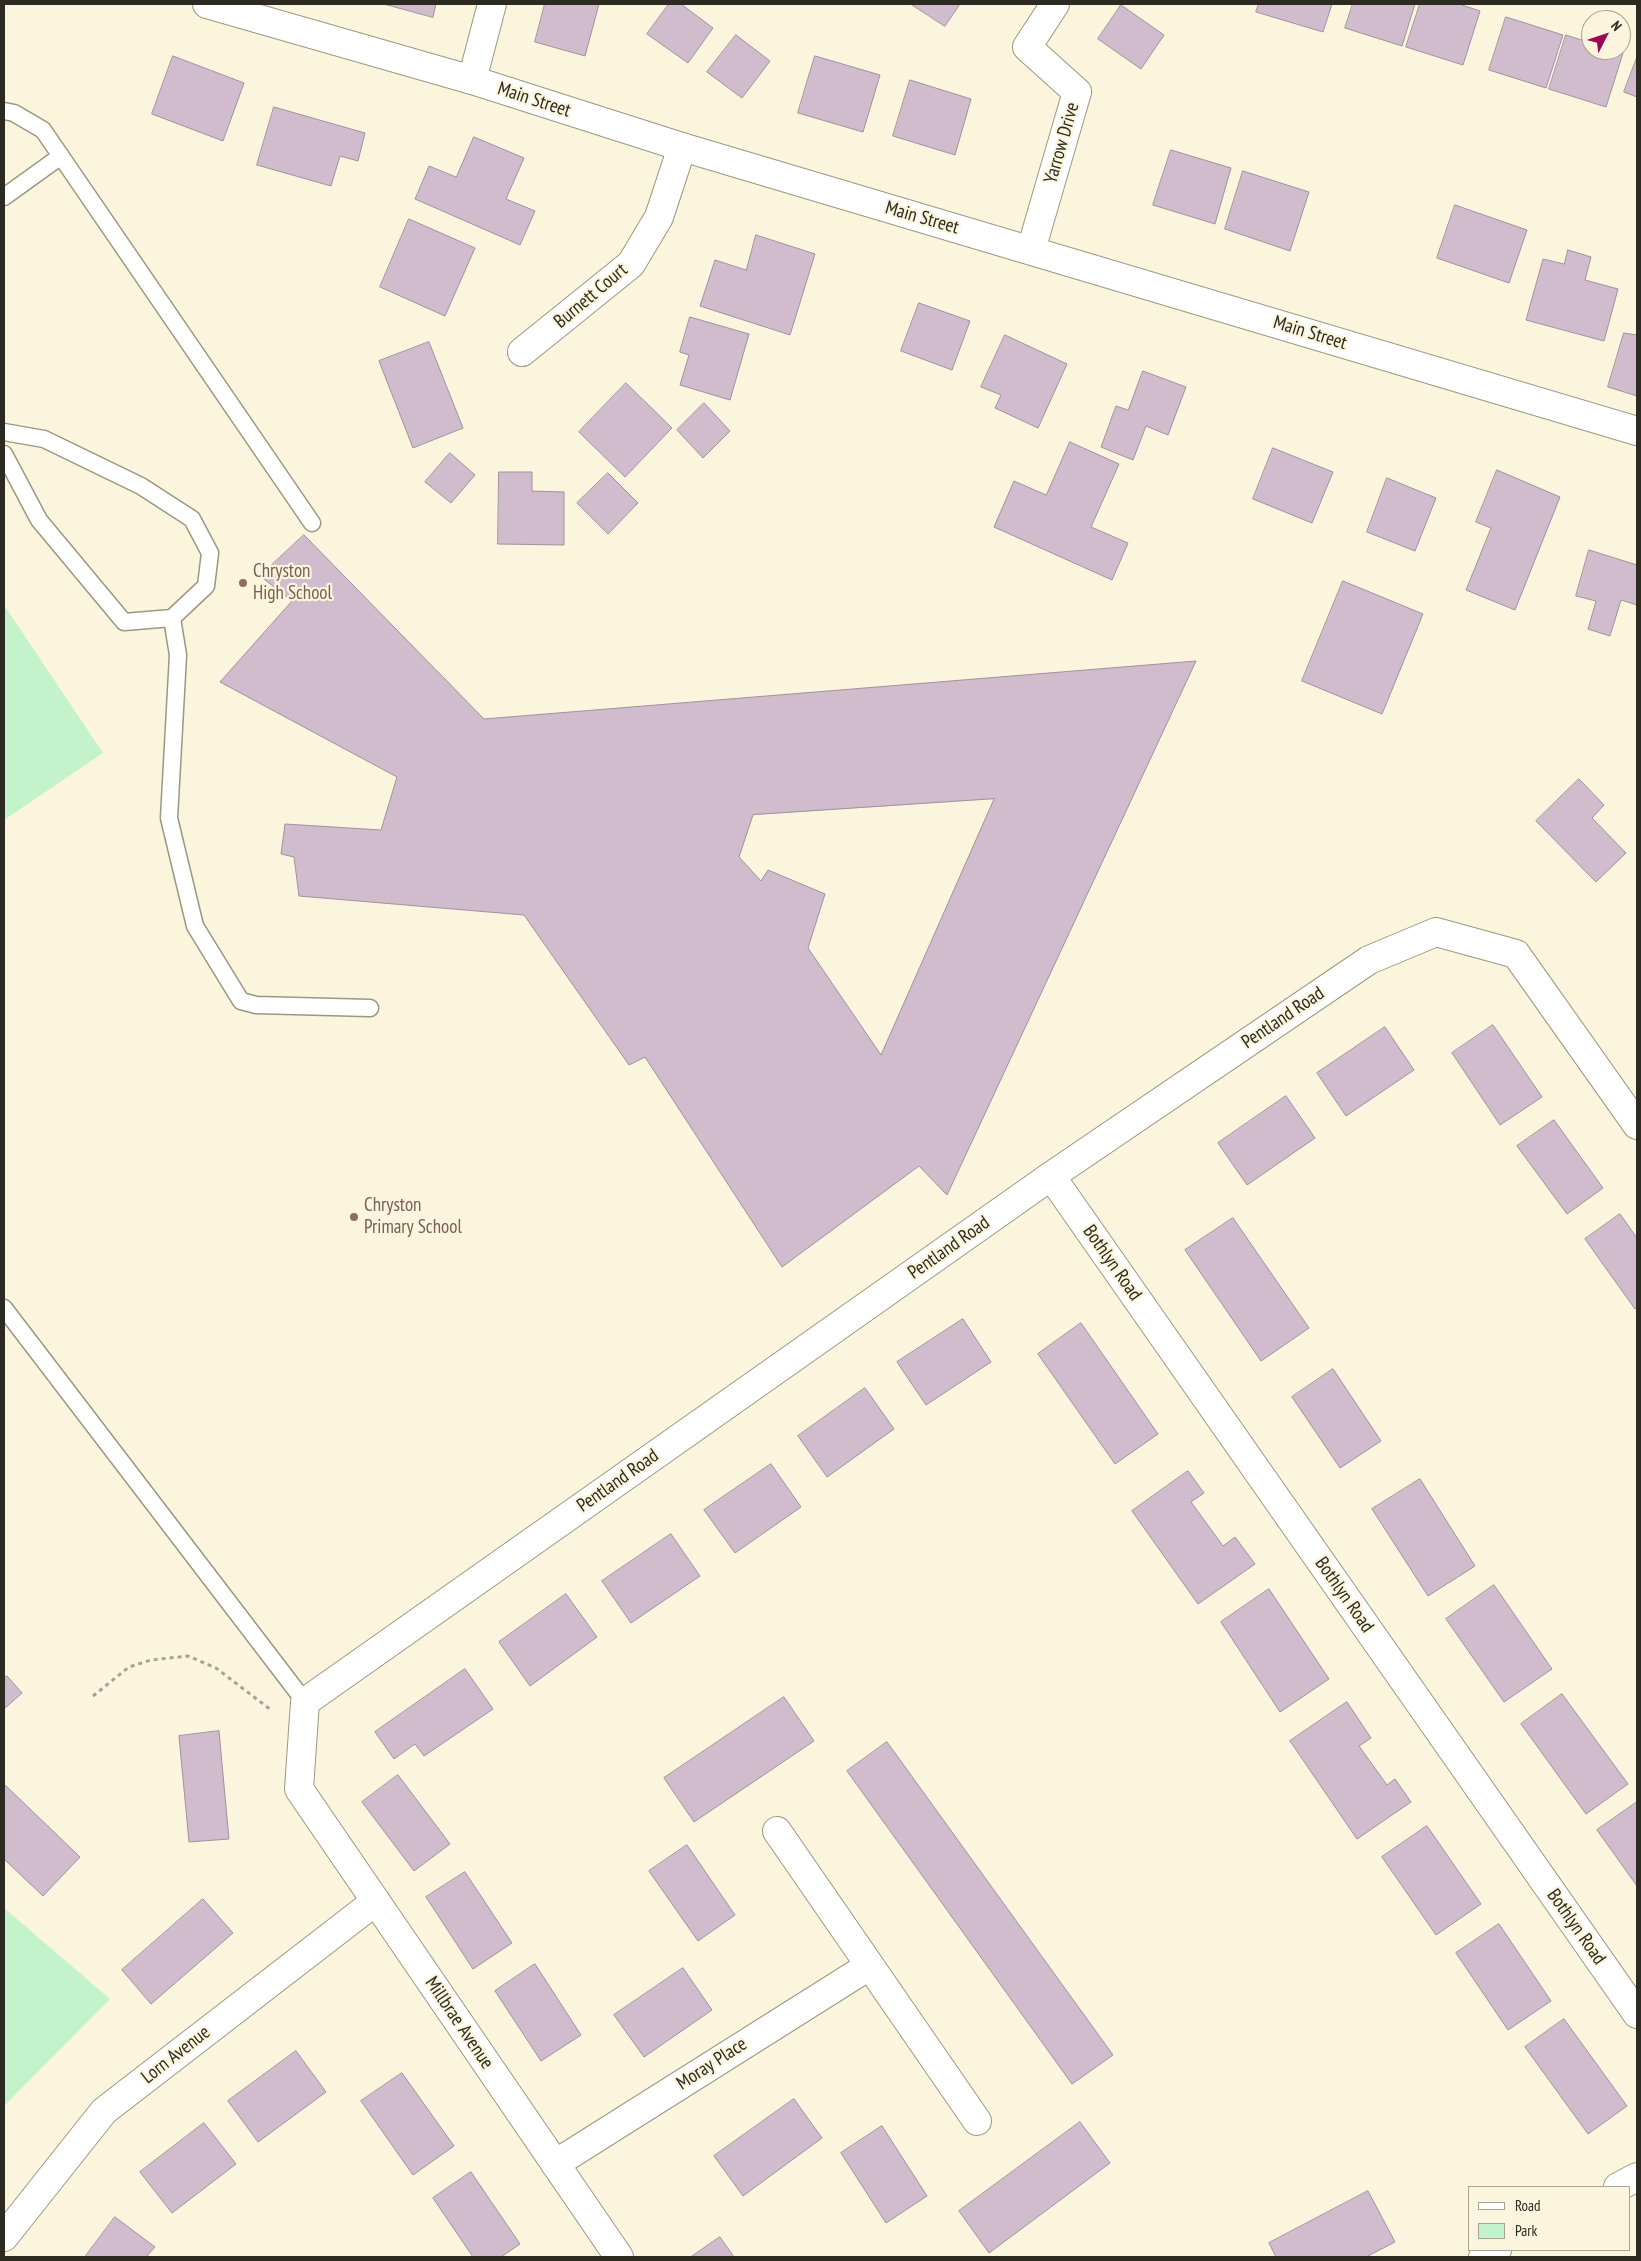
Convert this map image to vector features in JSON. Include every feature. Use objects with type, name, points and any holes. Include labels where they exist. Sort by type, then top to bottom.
[{"type":"street","points":[[472,80],[492,4]]},
{"type":"street","name":"Yarrow Drive","points":[[1031,250],[1077,92],[1027,46],[1055,4]]},
{"type":"street","name":"Main Street","points":[[224,6],[472,80],[682,147],[1637,431]]},
{"type":"street","name":"Burnett Court","points":[[522,352],[631,264],[659,217],[682,147]]},
{"type":"street","name":"Pentland Road","points":[[305,1702],[1051,1176],[1369,960],[1436,932],[1516,954],[1637,1126]]},
{"type":"street","name":"Bothlyn Road","points":[[1051,1176],[1637,2014]]},
{"type":"street","points":[[303,1734],[305,1702]]},
{"type":"street","name":"Millbrae Avenue","points":[[303,1734],[299,1789],[619,2257]]},
{"type":"street","points":[[777,1831],[977,2121]]},
{"type":"street","name":"Lorn Avenue","points":[[4,2237],[104,2111],[376,1902]]},
{"type":"street","name":"Moray Place","points":[[555,2164],[869,1966]]},
{"type":"street","points":[[1620,2186],[1637,2177]]},
{"type":"street","points":[[1483,2257],[1495,2251]]},
{"type":"lane","points":[[4,111],[14,113],[43,130],[312,522]]},
{"type":"lane","points":[[4,197],[61,156]]},
{"type":"lane","points":[[4,432],[44,438],[141,486],[192,520],[210,553],[206,586],[172,618],[124,622],[39,520],[4,454]]},
{"type":"lane","points":[[172,618],[178,655],[169,818],[195,926],[222,974],[241,1001],[256,1005],[370,1008]]},
{"type":"lane","points":[[4,1308],[305,1702]]},
{"type":"path","points":[[93,1696],[129,1667],[150,1660],[188,1656],[216,1668],[303,1734]]},
{"type":"green space","points":[[4,605],[103,753],[4,820]]},
{"type":"green space","points":[[4,1908],[110,1999],[4,2106]]},
{"type":"building","points":[[384,4],[436,4],[433,17]]},
{"type":"building","points":[[545,4],[599,4],[585,56],[535,42]]},
{"type":"building","points":[[669,4],[681,4],[713,28],[688,63],[647,34]]},
{"type":"building","points":[[911,4],[960,4],[945,26]]},
{"type":"building","points":[[1259,4],[1332,4],[1323,32],[1256,12]]},
{"type":"building","points":[[1353,4],[1415,4],[1402,46],[1345,28]]},
{"type":"building","points":[[1420,4],[1459,4],[1480,11],[1463,65],[1406,47]]},
{"type":"building","points":[[1121,5],[1164,35],[1141,69],[1098,39]]},
{"type":"building","points":[[1506,17],[1563,35],[1546,88],[1489,70]]},
{"type":"building","points":[[736,35],[770,61],[742,98],[707,72]]},
{"type":"building","points":[[1566,35],[1581,40],[1581,60],[1621,60],[1606,107],[1549,89]]},
{"type":"building","points":[[173,56],[244,83],[223,141],[152,114]]},
{"type":"building","points":[[815,56],[880,75],[863,132],[798,113]]},
{"type":"building","points":[[1637,57],[1637,97],[1624,92]]},
{"type":"building","points":[[910,80],[971,99],[955,155],[893,136]]},
{"type":"building","points":[[274,107],[365,133],[358,161],[340,156],[331,186],[257,165]]},
{"type":"building","points":[[474,137],[524,158],[506,199],[535,211],[520,245],[415,199],[429,166],[456,177]]},
{"type":"building","points":[[1171,150],[1231,168],[1215,224],[1153,205]]},
{"type":"building","points":[[1243,171],[1309,192],[1290,251],[1225,229]]},
{"type":"building","points":[[1455,205],[1527,230],[1509,283],[1437,258]]},
{"type":"building","points":[[409,219],[475,248],[445,316],[380,287]]},
{"type":"building","points":[[756,235],[815,254],[790,335],[700,306],[715,260],[746,270]]},
{"type":"building","points":[[1568,250],[1591,257],[1585,280],[1618,289],[1604,341],[1526,320],[1543,259],[1564,264]]},
{"type":"building","points":[[919,303],[970,321],[952,370],[901,351]]},
{"type":"building","points":[[690,317],[749,334],[730,400],[680,385],[689,355],[680,352]]},
{"type":"building","points":[[1624,333],[1637,335],[1637,396],[1608,387]]},
{"type":"building","points":[[1005,335],[1067,364],[1038,428],[995,408],[1001,395],[981,387]]},
{"type":"building","points":[[429,342],[463,428],[413,448],[379,361]]},
{"type":"building","points":[[1143,371],[1186,387],[1168,435],[1146,426],[1133,460],[1101,447],[1116,406],[1128,410]]},
{"type":"building","points":[[626,383],[672,428],[625,477],[579,432]]},
{"type":"building","points":[[704,403],[730,431],[703,458],[677,430]]},
{"type":"building","points":[[1070,442],[1119,464],[1091,527],[1128,543],[1112,580],[994,527],[1014,481],[1046,495]]},
{"type":"building","points":[[1273,448],[1333,472],[1312,523],[1253,499]]},
{"type":"building","points":[[450,453],[475,475],[451,503],[425,482]]},
{"type":"building","points":[[1497,470],[1560,497],[1515,610],[1466,590],[1491,528],[1476,522]]},
{"type":"building","points":[[499,472],[532,472],[532,491],[564,492],[564,545],[498,544]]},
{"type":"building","points":[[608,473],[638,503],[608,534],[577,503]]},
{"type":"building","points":[[1387,478],[1436,498],[1415,551],[1367,532]]},
{"type":"building","points":[[304,535],[484,719],[1196,661],[947,1195],[919,1166],[782,1267],[645,1057],[629,1065],[524,915],[299,896],[294,857],[281,854],[285,824],[381,830],[397,777],[220,682],[292,601],[260,576]],"holes":[[[994,799],[881,1055],[808,948],[825,894],[768,870],[761,881],[739,857],[753,815]]]},
{"type":"building","points":[[1589,550],[1637,565],[1637,605],[1621,600],[1610,636],[1588,629],[1596,601],[1576,596]]},
{"type":"building","points":[[1343,581],[1423,614],[1382,714],[1302,681]]},
{"type":"building","points":[[1579,779],[1604,805],[1592,818],[1626,853],[1596,882],[1536,821]]},
{"type":"building","points":[[1493,1025],[1542,1097],[1500,1125],[1452,1053]]},
{"type":"building","points":[[1385,1027],[1414,1070],[1346,1116],[1317,1073]]},
{"type":"building","points":[[1286,1096],[1315,1138],[1247,1185],[1218,1143]]},
{"type":"building","points":[[1554,1120],[1603,1188],[1567,1214],[1517,1146]]},
{"type":"building","points":[[1620,1214],[1637,1238],[1637,1307],[1635,1309],[1585,1239]]},
{"type":"building","points":[[1233,1218],[1309,1328],[1261,1361],[1185,1250]]},
{"type":"building","points":[[963,1319],[991,1362],[926,1405],[897,1362]]},
{"type":"building","points":[[1081,1323],[1158,1434],[1115,1464],[1038,1354]]},
{"type":"building","points":[[1333,1369],[1381,1441],[1340,1468],[1292,1397]]},
{"type":"building","points":[[865,1388],[894,1429],[827,1477],[798,1436]]},
{"type":"building","points":[[771,1464],[801,1507],[735,1553],[704,1510]]},
{"type":"building","points":[[1188,1471],[1204,1493],[1191,1502],[1223,1546],[1235,1537],[1255,1564],[1198,1604],[1132,1511]]},
{"type":"building","points":[[1420,1479],[1475,1566],[1428,1596],[1372,1509]]},
{"type":"building","points":[[671,1534],[700,1576],[631,1623],[602,1581]]},
{"type":"building","points":[[1494,1585],[1552,1669],[1504,1702],[1446,1619]]},
{"type":"building","points":[[1269,1589],[1329,1679],[1280,1712],[1221,1622]]},
{"type":"building","points":[[566,1594],[597,1637],[530,1686],[499,1642]]},
{"type":"building","points":[[465,1669],[493,1709],[424,1756],[415,1744],[394,1759],[375,1732]]},
{"type":"building","points":[[7,1676],[22,1693],[4,1709],[4,1679]]},
{"type":"building","points":[[1562,1694],[1628,1784],[1586,1814],[1521,1724]]},
{"type":"building","points":[[784,1697],[814,1741],[694,1822],[664,1778]]},
{"type":"building","points":[[1347,1702],[1371,1738],[1359,1746],[1387,1785],[1395,1779],[1411,1802],[1357,1839],[1290,1741]]},
{"type":"building","points":[[219,1731],[229,1839],[189,1842],[179,1736]]},
{"type":"building","points":[[887,1742],[1113,2055],[1072,2084],[847,1771]]},
{"type":"building","points":[[398,1775],[450,1844],[414,1871],[362,1802]]},
{"type":"building","points":[[4,1784],[80,1857],[43,1896],[4,1859]]},
{"type":"building","points":[[1637,1802],[1637,1886],[1597,1830]]},
{"type":"building","points":[[1427,1826],[1481,1904],[1436,1935],[1382,1857]]},
{"type":"building","points":[[687,1845],[735,1915],[698,1941],[649,1871]]},
{"type":"building","points":[[465,1872],[512,1943],[473,1969],[426,1897]]},
{"type":"building","points":[[203,1899],[233,1933],[151,2004],[122,1970]]},
{"type":"building","points":[[1499,1924],[1551,2001],[1508,2030],[1456,1953]]},
{"type":"building","points":[[535,1964],[581,2035],[541,2061],[495,1991]]},
{"type":"building","points":[[683,1968],[712,2010],[644,2057],[614,2015]]},
{"type":"building","points":[[1564,2019],[1627,2106],[1588,2134],[1525,2047]]},
{"type":"building","points":[[296,2051],[326,2092],[258,2142],[228,2101]]},
{"type":"building","points":[[402,2073],[454,2146],[413,2175],[361,2101]]},
{"type":"building","points":[[794,2099],[822,2138],[743,2196],[714,2156]]},
{"type":"building","points":[[1080,2122],[1110,2163],[989,2253],[959,2211]]},
{"type":"building","points":[[204,2123],[236,2164],[172,2213],[140,2172]]},
{"type":"building","points":[[882,2126],[927,2196],[886,2223],[841,2153]]},
{"type":"building","points":[[471,2172],[520,2244],[501,2257],[473,2257],[433,2198]]},
{"type":"building","points":[[1368,2191],[1395,2242],[1366,2257],[1276,2257],[1269,2243]]},
{"type":"building","points":[[115,2217],[155,2247],[146,2257],[85,2257]]},
{"type":"building","points":[[720,2237],[734,2257],[691,2257]]},
{"type":"place","name":"Chryston High School","points":[[243,583]]},
{"type":"place","name":"Chryston Primary School","points":[[354,1217]]}]
